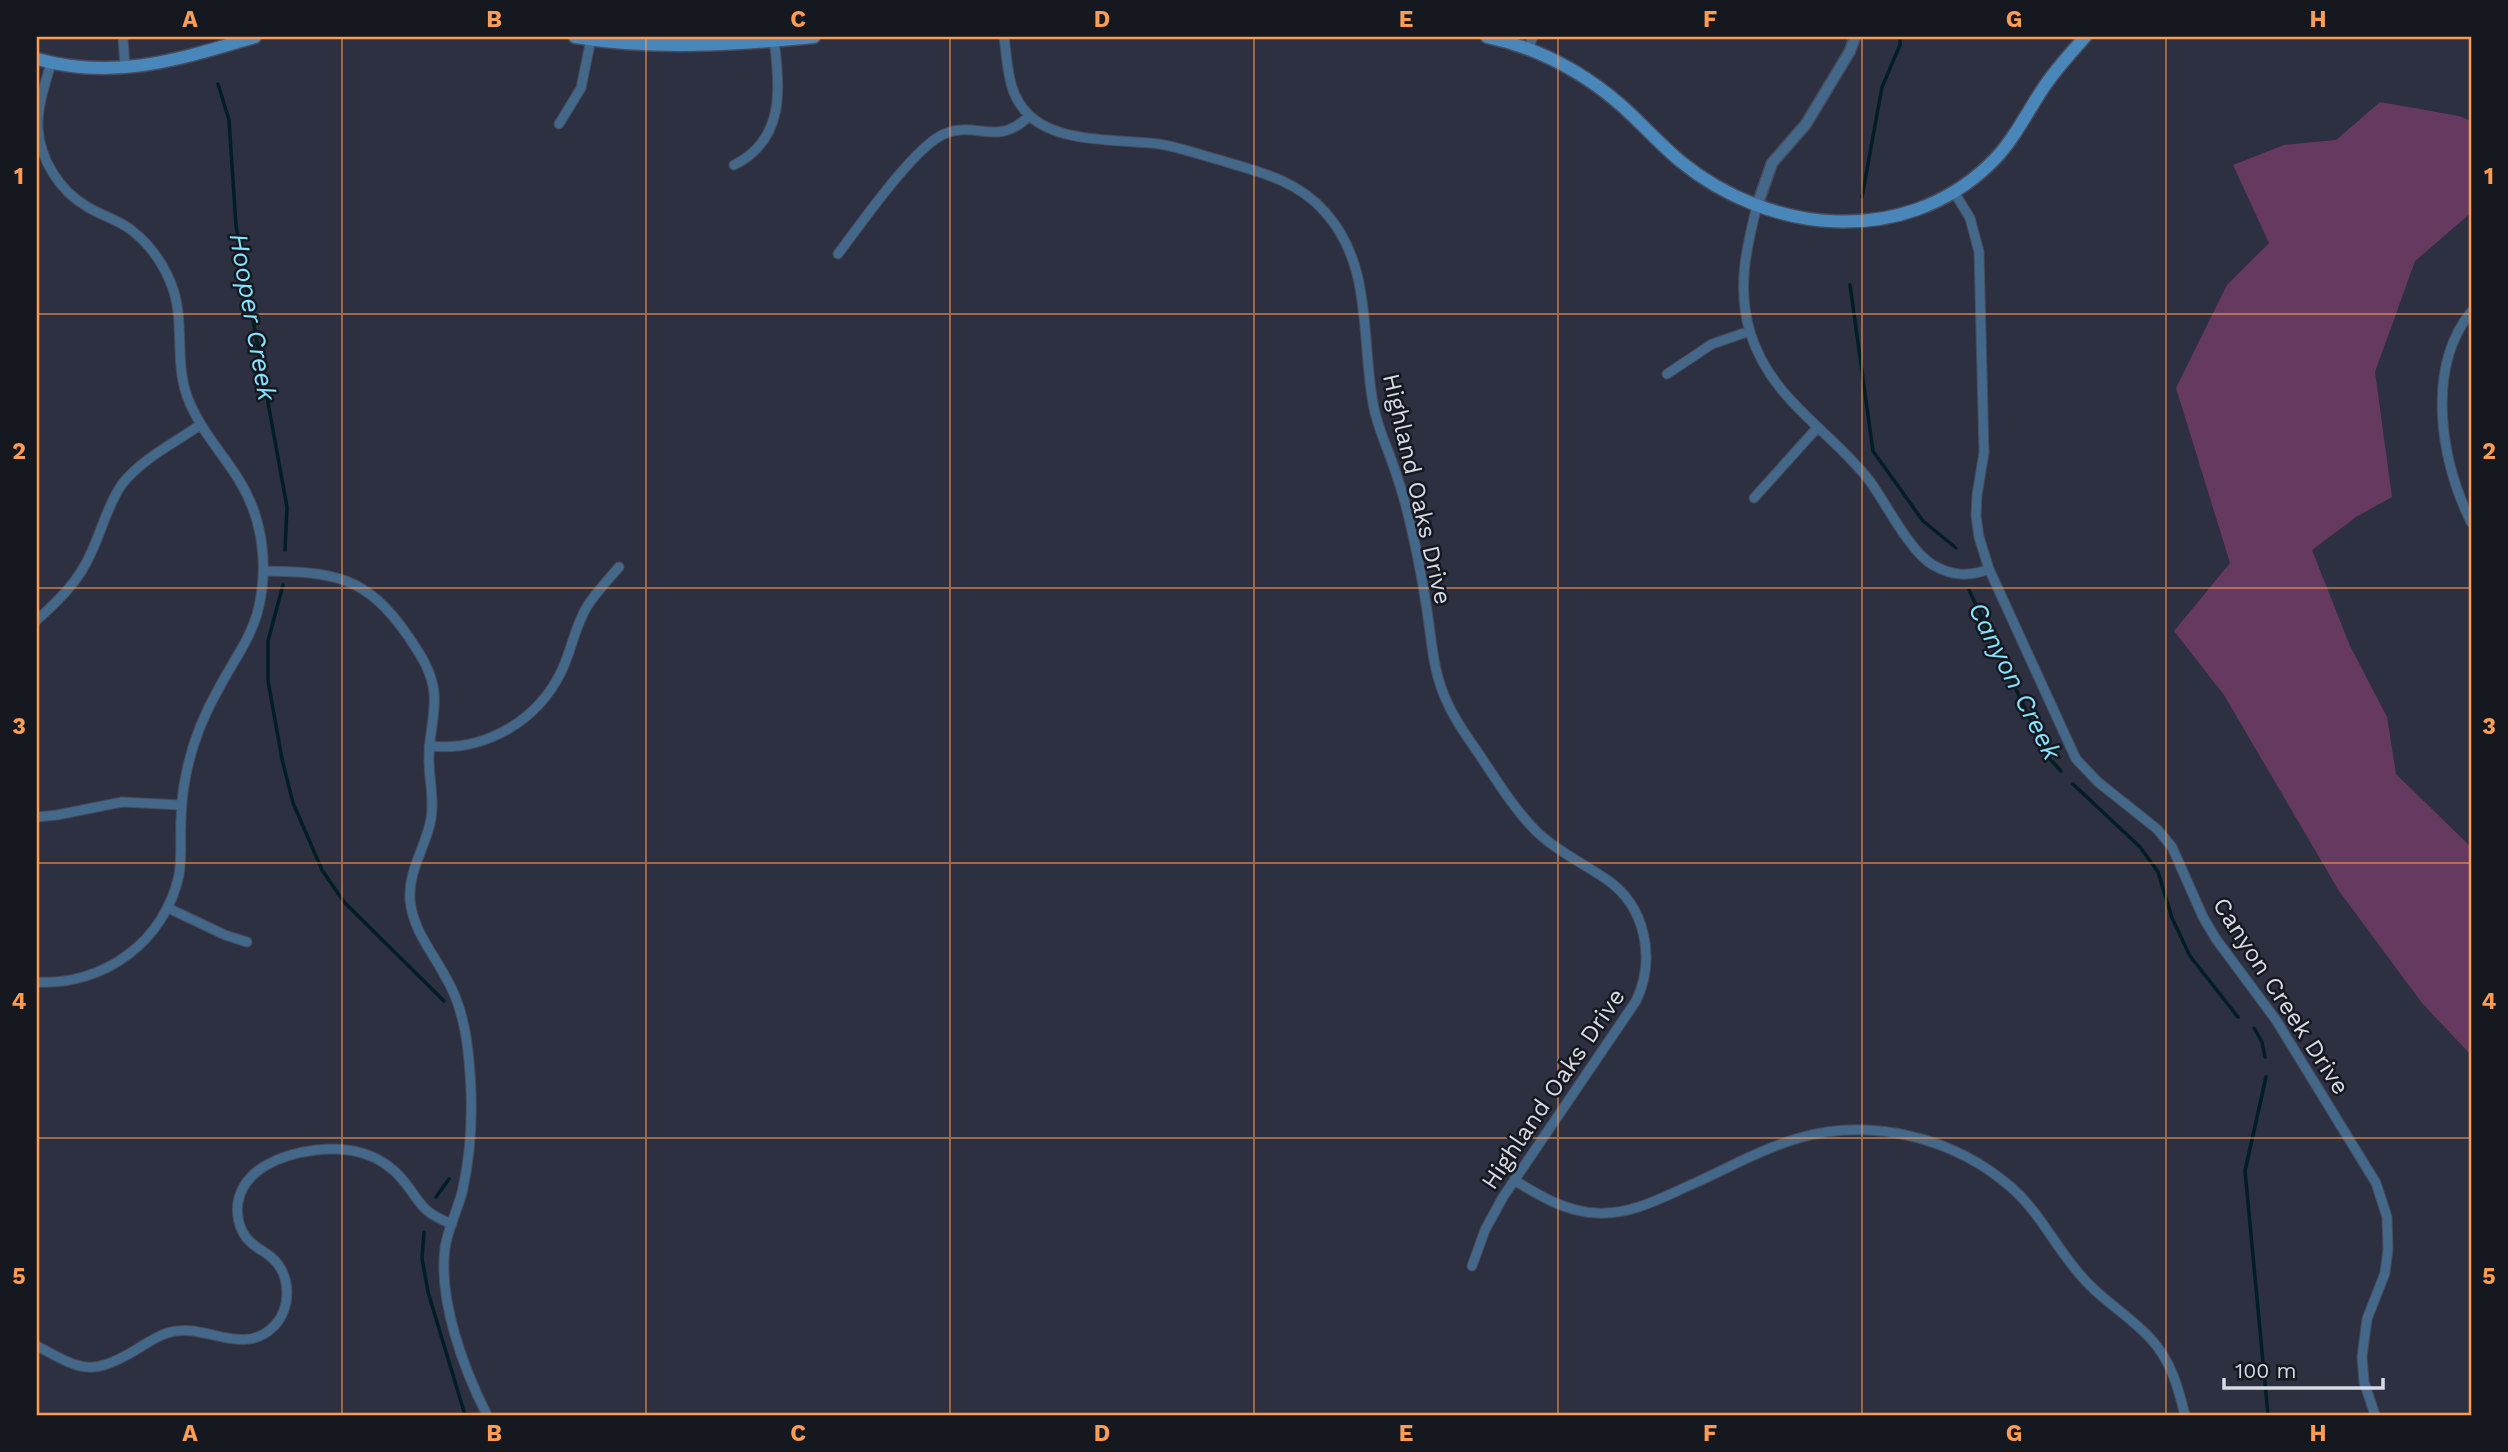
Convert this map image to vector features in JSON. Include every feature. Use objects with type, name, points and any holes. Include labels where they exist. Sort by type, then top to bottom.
[{"type":"main road","points":[[37,59],[87,69],[125,68],[163,63],[255,37]]},
{"type":"main road","points":[[575,37],[644,44],[774,41],[814,37]]},
{"type":"main road","points":[[1487,37],[1531,42],[1599,87],[1704,180],[1757,206],[1809,220],[1837,223],[1863,222],[1910,212],[1954,192],[1979,174],[2002,151],[2043,89],[2085,37]]},
{"type":"street","points":[[123,37],[125,68]]},
{"type":"street","points":[[838,254],[916,157],[937,138],[964,130],[990,133],[1008,131],[1019,126],[1029,116],[1012,90],[1004,37]]},
{"type":"street","points":[[1855,37],[1850,51],[1806,124],[1772,163],[1746,248],[1744,300],[1750,331],[1761,360],[1779,388],[1858,468],[1928,562],[1942,570],[1966,575],[1989,569]]},
{"type":"street","points":[[559,124],[581,88],[591,39]]},
{"type":"street","points":[[734,165],[756,152],[768,133],[775,114],[778,81],[774,41]]},
{"type":"street","points":[[37,982],[71,980],[113,965],[140,945],[168,908],[179,874],[181,805],[188,766],[200,727],[214,695],[251,631],[260,599],[263,571],[260,533],[249,498],[200,425],[186,392],[182,375],[178,310],[160,261],[129,229],[75,198],[57,180],[49,166],[38,127],[51,63]]},
{"type":"street","name":"Highland Oaks Drive","points":[[1029,116],[1042,126],[1055,131],[1162,145],[1278,178],[1300,190],[1322,209],[1351,252],[1360,283],[1373,405],[1410,522],[1424,589],[1433,662],[1442,691],[1457,721],[1525,819],[1563,854],[1604,877],[1617,888],[1634,911],[1645,940],[1645,975],[1636,1001],[1514,1180],[1494,1213],[1472,1266]]},
{"type":"street","name":"Canyon Creek Drive","points":[[1954,192],[1970,218],[1979,252],[1984,453],[1976,516],[1989,569],[2076,760],[2092,777],[2157,830],[2172,847],[2203,917],[2216,939],[2276,1020],[2376,1183],[2387,1217],[2388,1249],[2385,1273],[2367,1319],[2362,1357],[2364,1382],[2375,1415]]},
{"type":"street","points":[[2471,312],[2452,345],[2443,399],[2446,440],[2452,471],[2471,522]]},
{"type":"street","points":[[1667,374],[1712,344],[1750,331]]},
{"type":"street","points":[[37,620],[77,579],[91,554],[106,511],[123,484],[145,461],[200,425]]},
{"type":"street","points":[[1754,498],[1817,428]]},
{"type":"street","points":[[429,746],[454,747],[489,739],[513,727],[533,710],[561,671],[575,630],[588,605],[619,567]]},
{"type":"street","points":[[263,571],[304,571],[331,575],[361,588],[387,608],[418,650],[430,674],[434,703],[429,746],[433,799],[431,820],[412,873],[410,901],[418,932],[456,998],[463,1022],[471,1091],[469,1141],[463,1187],[444,1256],[448,1302],[464,1361],[487,1415]]},
{"type":"street","points":[[37,817],[122,802],[181,805]]},
{"type":"street","points":[[168,908],[225,935],[247,942]]},
{"type":"street","points":[[1514,1180],[1559,1205],[1584,1212],[1608,1213],[1632,1209],[1654,1201],[1800,1138],[1832,1131],[1858,1130],[1901,1134],[1929,1141],[1971,1159],[1999,1178],[2024,1200],[2038,1215],[2077,1272],[2144,1332],[2161,1352],[2177,1383],[2185,1415]]},
{"type":"street","points":[[37,1346],[69,1363],[92,1368],[110,1364],[170,1332],[199,1331],[242,1341],[257,1338],[271,1330],[282,1316],[285,1307],[285,1278],[272,1258],[256,1248],[246,1237],[239,1221],[238,1202],[245,1184],[255,1172],[295,1154],[335,1148],[373,1157],[397,1173],[426,1212],[452,1223]]},
{"type":"shaded area","points":[[2380,102],[2459,116],[2471,121],[2471,213],[2415,261],[2375,372],[2392,497],[2356,517],[2312,550],[2350,646],[2387,717],[2396,774],[2471,847],[2471,1055],[2422,1003],[2339,891],[2224,695],[2174,631],[2230,563],[2176,388],[2227,285],[2269,243],[2233,165],[2284,145],[2336,140]]},
{"type":"waterway","name":"Canyon Creek","points":[[1862,197],[1882,87],[1900,45],[1900,37]]},
{"type":"waterway","name":"Hooper Creek","points":[[218,84],[229,120],[236,226],[287,507],[285,550]]},
{"type":"waterway","name":"Canyon Creek","points":[[1850,285],[1873,451],[1923,521],[1956,548]]},
{"type":"waterway","name":"Hooper Creek","points":[[283,585],[268,641],[268,681],[293,803],[322,870],[344,902],[444,1001]]},
{"type":"waterway","name":"Canyon Creek","points":[[1969,590],[2048,757],[2061,771]]},
{"type":"waterway","name":"Canyon Creek","points":[[2073,784],[2140,847],[2158,872],[2172,918],[2190,956],[2238,1017]]},
{"type":"waterway","name":"Canyon Creek","points":[[2254,1028],[2262,1042],[2265,1057]]},
{"type":"waterway","name":"Canyon Creek","points":[[2266,1077],[2245,1171],[2268,1415]]},
{"type":"waterway","name":"Hooper Creek","points":[[436,1197],[449,1179]]},
{"type":"waterway","name":"Hooper Creek","points":[[424,1232],[422,1258],[428,1292],[465,1415]]}]
